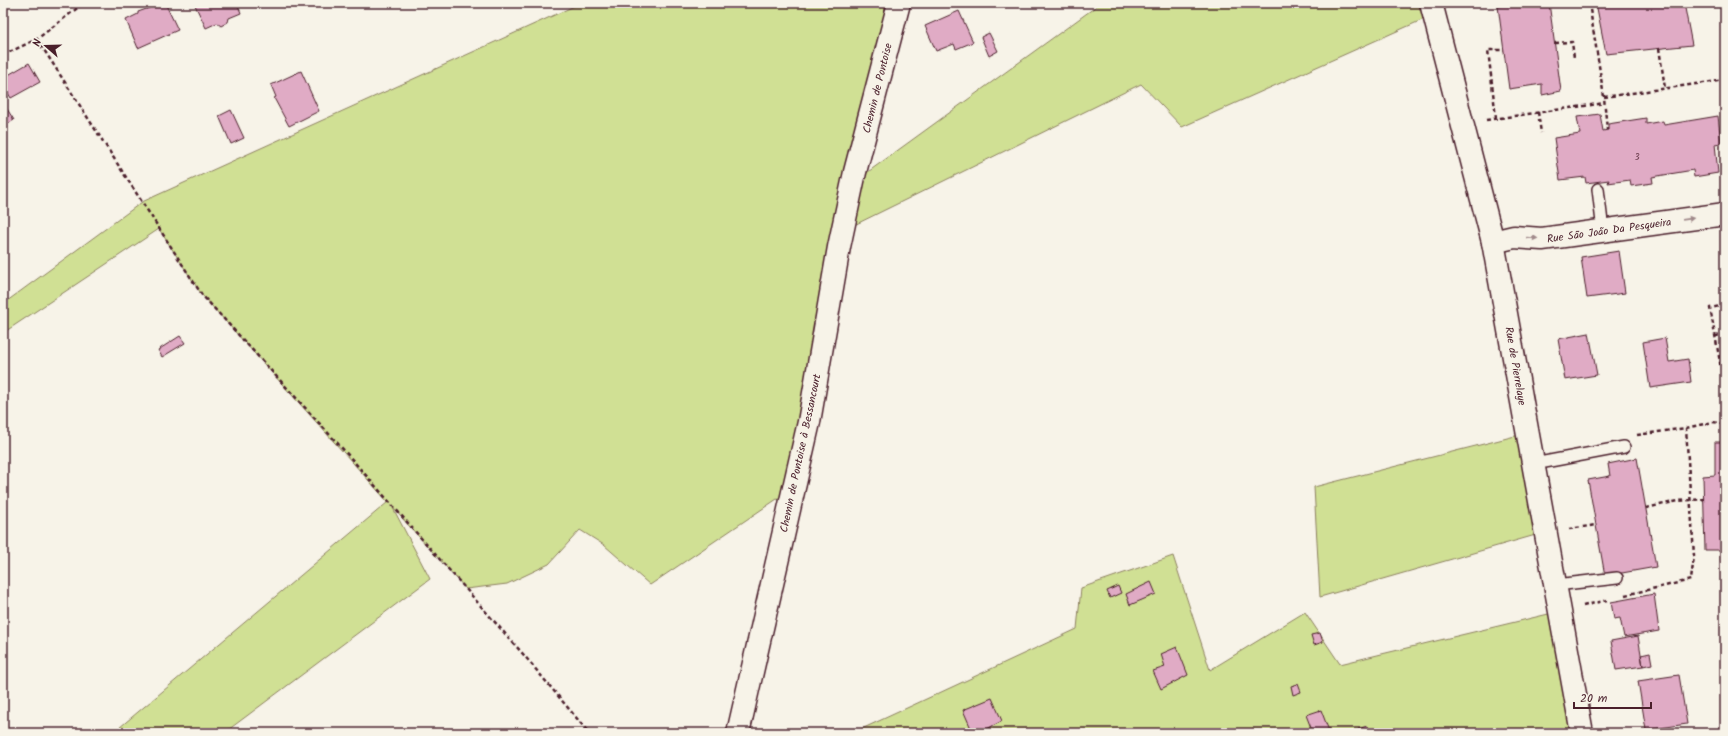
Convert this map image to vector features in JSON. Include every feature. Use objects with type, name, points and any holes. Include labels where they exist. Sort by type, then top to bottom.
[{"type":"street","name":"Chemin de Pontoise","points":[[855,172],[899,3]]},
{"type":"street","name":"Rue de Pierrelaye","points":[[1431,3],[1493,242],[1582,733]]},
{"type":"street","name":"Chemin de Pontoise à Bessancourt","points":[[738,733],[809,422],[839,247],[855,172]]},
{"type":"street","name":"Rue São João Da Pesqueira","points":[[1493,242],[1514,237],[1542,239],[1725,214]]},
{"type":"lane","points":[[1598,188],[1603,230]]},
{"type":"lane","points":[[1534,464],[1624,446]]},
{"type":"lane","points":[[1556,585],[1618,578]]},
{"type":"path","points":[[3,55],[37,39],[84,3]]},
{"type":"path","points":[[1589,3],[1605,103],[1607,130]]},
{"type":"path","points":[[1722,3],[1725,29]]},
{"type":"path","points":[[37,39],[202,295],[346,452],[523,654],[589,733]]},
{"type":"path","points":[[1555,43],[1572,42],[1574,58]]},
{"type":"path","points":[[1659,48],[1665,88]]},
{"type":"path","points":[[1496,118],[1488,50],[1504,50]]},
{"type":"path","points":[[1604,97],[1725,80]]},
{"type":"path","points":[[1462,123],[1605,103]]},
{"type":"path","points":[[1538,112],[1541,133]]},
{"type":"path","points":[[1725,305],[1710,308],[1725,389]]},
{"type":"path","points":[[1715,336],[1725,335]]},
{"type":"path","points":[[1720,362],[1725,361]]},
{"type":"path","points":[[1624,446],[1628,436],[1686,428],[1713,422],[1725,424]]},
{"type":"path","points":[[1622,596],[1691,580],[1694,556],[1686,428]]},
{"type":"path","points":[[1646,508],[1704,499]]},
{"type":"path","points":[[1561,611],[1614,598]]},
{"type":"green space","points":[[581,3],[895,3],[843,190],[1101,3],[1440,3],[1442,11],[1182,127],[1141,84],[836,234],[784,502],[777,499],[650,585],[604,545],[580,530],[549,564],[507,584],[466,589],[393,508],[430,579],[224,733],[113,733],[388,502],[202,295],[159,229],[3,333],[3,304],[142,202]]},
{"type":"green space","points":[[1523,434],[1546,532],[1320,597],[1314,487]]},
{"type":"green space","points":[[1173,556],[1210,670],[1305,612],[1340,664],[1561,611],[1582,733],[853,733],[1077,629],[1081,588]]},
{"type":"building","points":[[165,3],[178,30],[138,48],[126,20],[138,14],[138,12]]},
{"type":"building","points":[[194,3],[237,3],[241,13],[229,18],[228,22],[221,26],[217,23],[206,28]]},
{"type":"building","points":[[1522,3],[1549,3],[1561,91],[1542,95],[1542,84],[1509,89],[1498,6]]},
{"type":"building","points":[[1596,3],[1684,3],[1692,45],[1606,54]]},
{"type":"building","points":[[959,11],[973,42],[956,49],[954,44],[936,51],[925,26]]},
{"type":"building","points":[[989,33],[998,51],[989,56],[981,37]]},
{"type":"building","points":[[29,63],[40,82],[11,98],[3,85],[3,78]]},
{"type":"building","points":[[301,71],[319,111],[289,126],[274,98],[276,97],[271,85]]},
{"type":"building","points":[[7,109],[14,120],[3,127],[3,112]]},
{"type":"building","points":[[231,110],[244,138],[231,144],[219,116]]},
{"type":"building","points":[[1600,114],[1603,131],[1608,130],[1608,124],[1646,118],[1646,124],[1663,121],[1664,125],[1718,116],[1721,143],[1715,144],[1718,173],[1694,177],[1693,170],[1652,177],[1653,183],[1631,186],[1630,180],[1608,183],[1609,180],[1586,183],[1585,177],[1560,180],[1554,138],[1580,134],[1577,117]]},
{"type":"building","points":[[1619,251],[1625,293],[1587,298],[1581,257]]},
{"type":"building","points":[[1589,333],[1597,375],[1565,380],[1558,339]]},
{"type":"building","points":[[180,336],[185,343],[162,357],[158,350]]},
{"type":"building","points":[[1665,338],[1669,362],[1688,359],[1691,382],[1650,388],[1643,342]]},
{"type":"building","points":[[1715,442],[1725,442],[1725,561],[1721,561],[1721,550],[1705,550],[1703,476],[1715,475]]},
{"type":"building","points":[[1637,458],[1656,567],[1605,576],[1588,480],[1610,476],[1608,464]]},
{"type":"building","points":[[1151,582],[1156,594],[1130,605],[1126,594]]},
{"type":"building","points":[[1118,586],[1121,593],[1110,598],[1107,591]]},
{"type":"building","points":[[1654,594],[1659,631],[1624,637],[1620,618],[1614,619],[1611,602]]},
{"type":"building","points":[[1320,633],[1323,642],[1314,645],[1311,635]]},
{"type":"building","points":[[1638,636],[1643,666],[1616,670],[1611,641]]},
{"type":"building","points":[[1177,647],[1188,675],[1161,689],[1153,671],[1165,667],[1161,654]]},
{"type":"building","points":[[1650,653],[1652,664],[1643,666],[1641,655]]},
{"type":"building","points":[[1679,675],[1687,724],[1646,730],[1638,681]]},
{"type":"building","points":[[1298,684],[1301,692],[1293,695],[1291,686]]},
{"type":"building","points":[[992,698],[1002,721],[979,733],[973,733],[963,710]]},
{"type":"building","points":[[1321,710],[1329,731],[1313,733],[1306,715]]},
{"type":"building","points":[[1367,726],[1369,733],[1359,733],[1358,729]]}]
